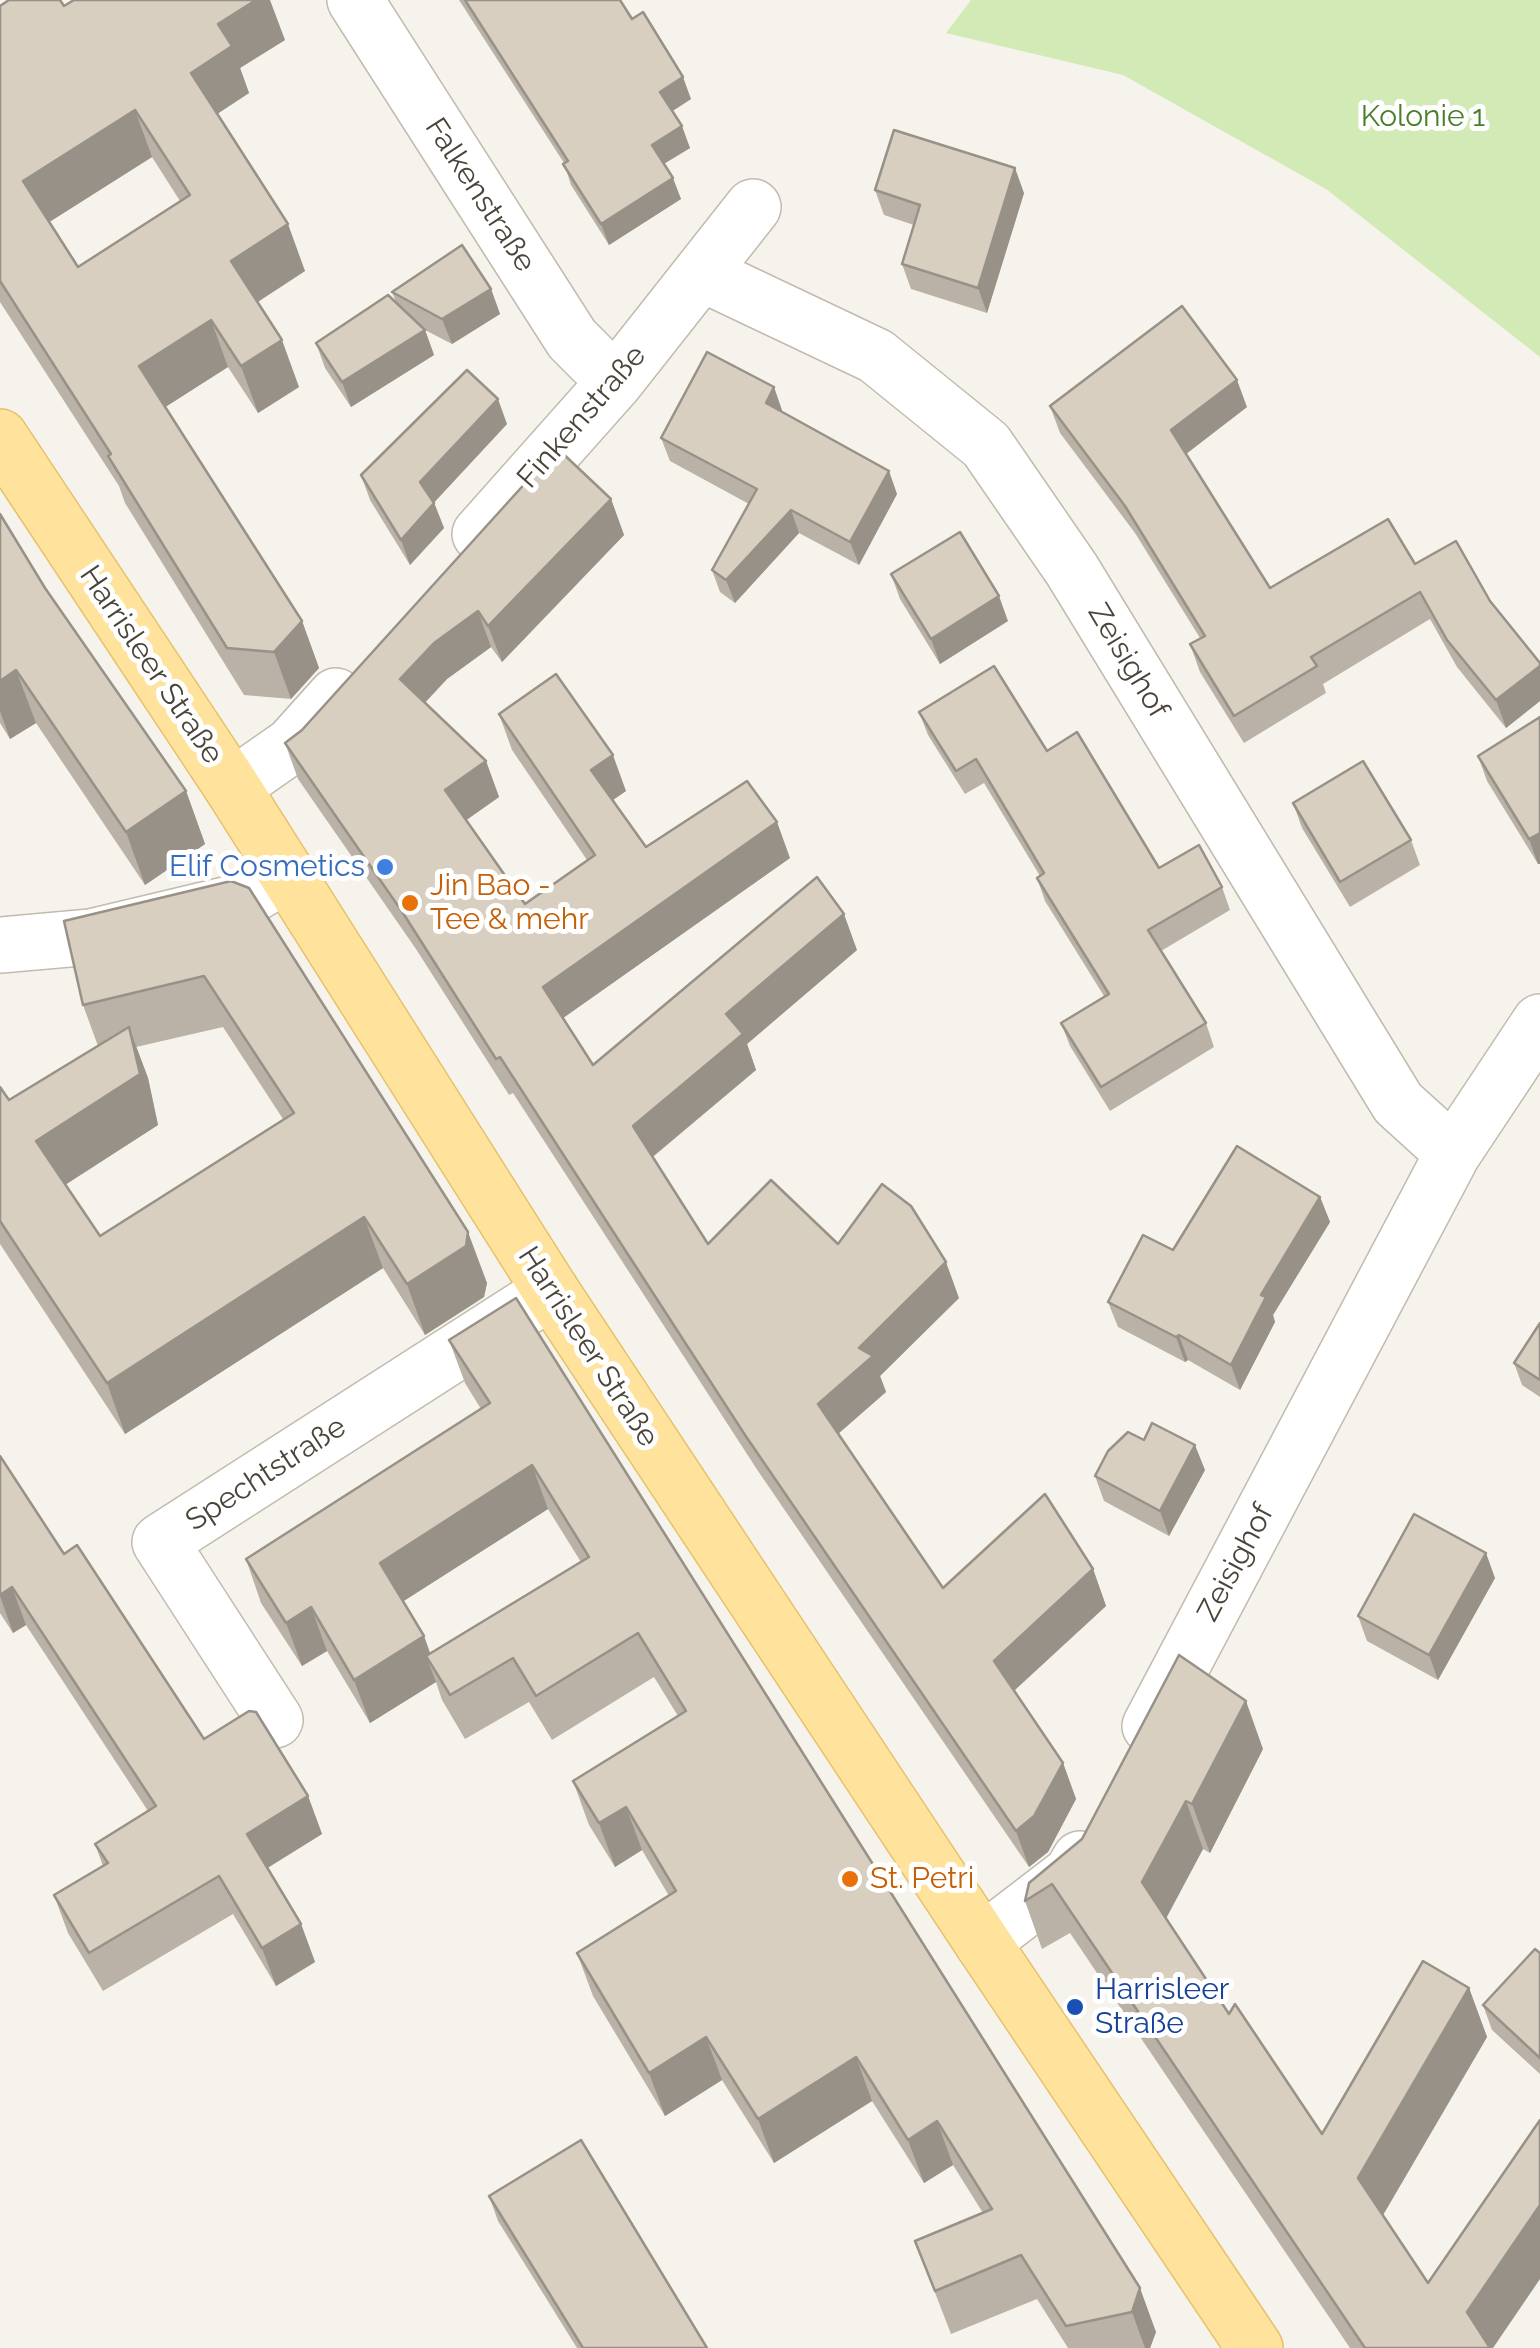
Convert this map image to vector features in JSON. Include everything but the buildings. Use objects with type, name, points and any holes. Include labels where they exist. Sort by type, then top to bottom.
[{"type":"main road","name":"Harrisleer Straße","points":[[0,438],[232,787],[551,1291],[1255,2348]]},
{"type":"street","name":"Falkenstraße","points":[[355,0],[572,339],[616,382]]},
{"type":"street","name":"Finkenstraße","points":[[447,571],[616,382],[754,206]]},
{"type":"street","name":"Zeisighof","points":[[703,274],[876,356],[986,445],[1072,570],[1398,1104],[1453,1153]]},
{"type":"street","points":[[232,787],[292,745],[370,658]]},
{"type":"street","points":[[0,945],[91,938],[223,906],[242,901],[287,874]]},
{"type":"street","name":"Zeisighof","points":[[1128,1768],[1453,1153],[1540,1022]]},
{"type":"street","name":"Spechtstraße","points":[[275,1720],[160,1542],[551,1291]]},
{"type":"street","points":[[982,1942],[1072,1873],[1100,1820]]},
{"type":"green space","name":"Kolonie 1","points":[[971,0],[1540,0],[1540,357],[1326,189],[1123,75],[946,33]]},
{"type":"place","name":"Elif Cosmetics","points":[[385,867]]},
{"type":"place","name":"Jin Bao - Tee & mehr","points":[[410,903]]},
{"type":"place","name":"St. Petri","points":[[850,1879]]},
{"type":"place","name":"Harrisleer Straße","points":[[1075,2007]]}]
